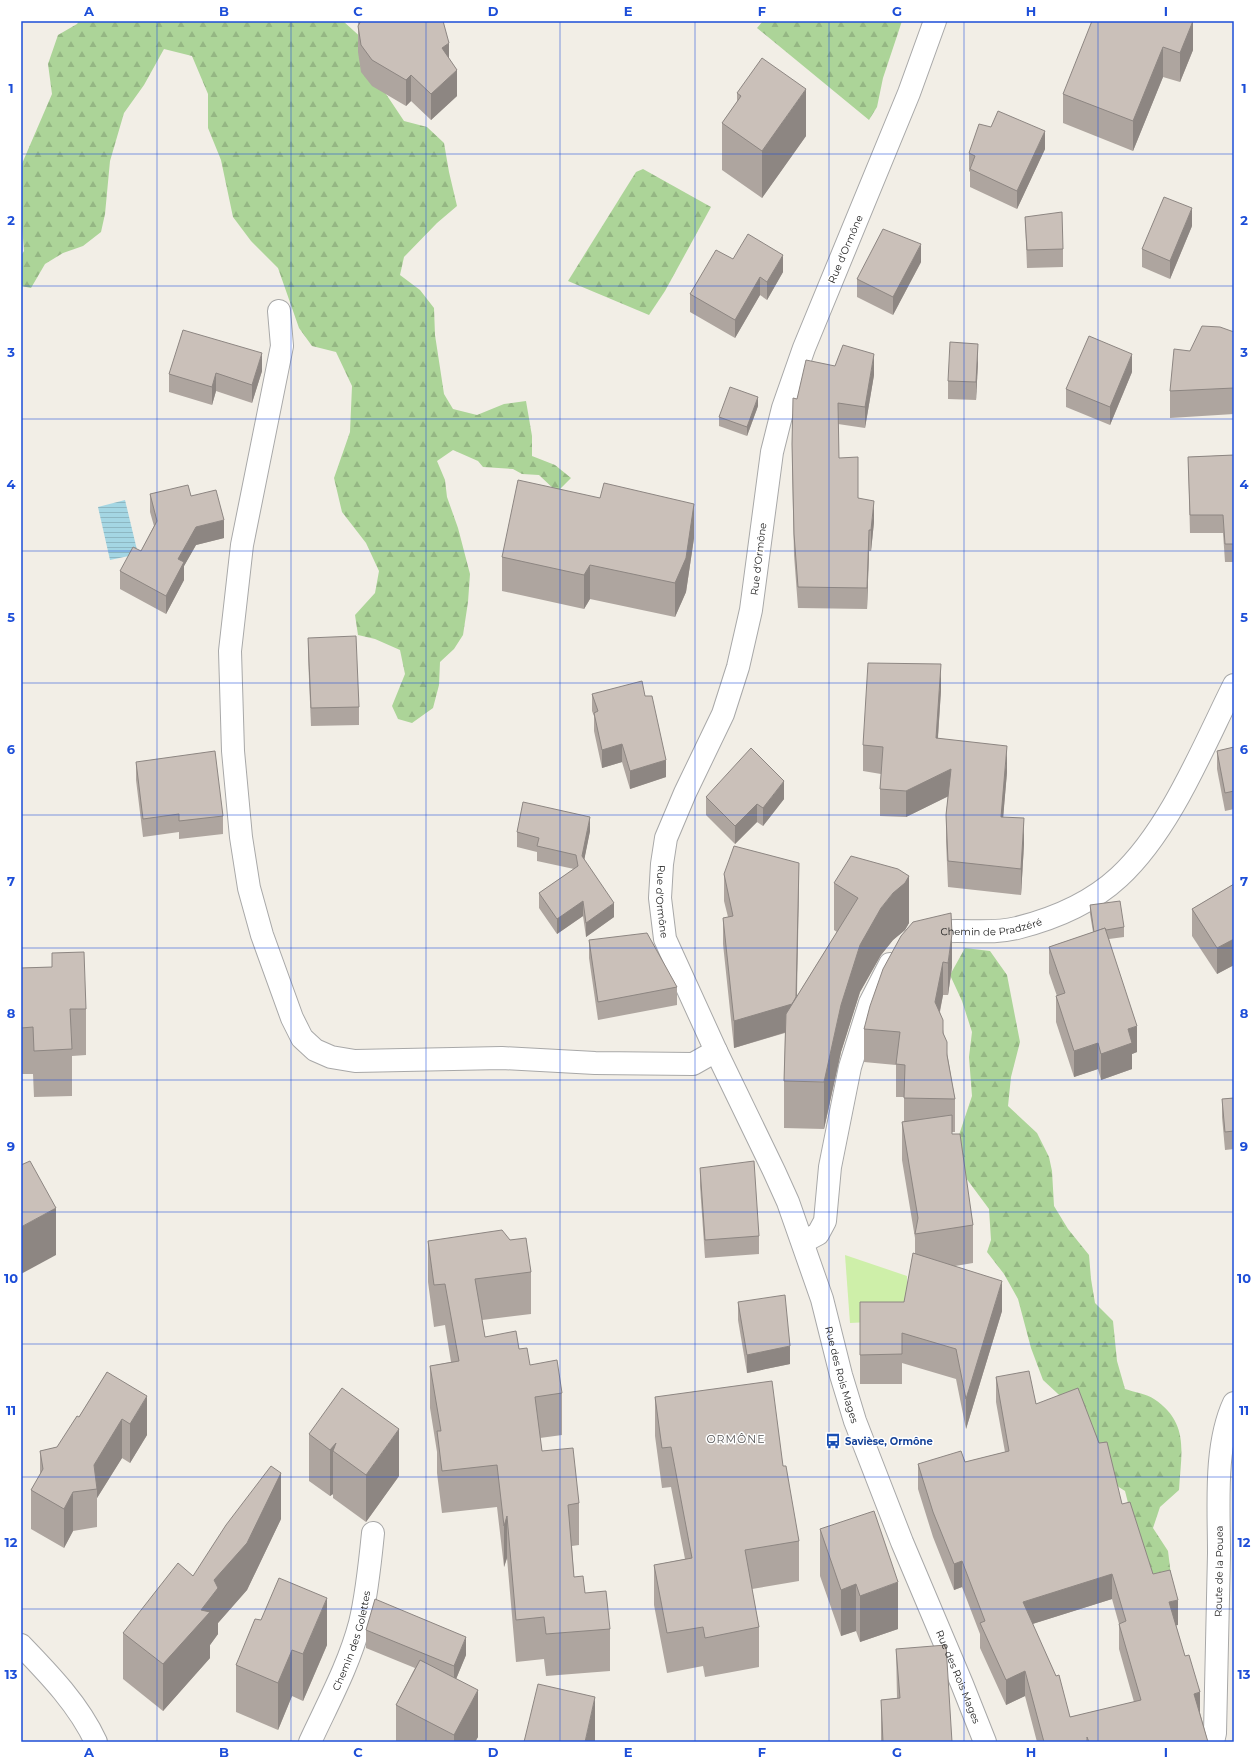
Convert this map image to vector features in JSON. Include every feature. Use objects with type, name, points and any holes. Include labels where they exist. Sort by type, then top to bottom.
[{"type":"street","name":"Rue d'Ormône","points":[[738,1095],[716,1051],[665,938],[660,898],[662,864],[666,838],[685,793],[714,735],[731,693],[751,610],[772,452],[783,408],[804,348],[907,100],[935,21]]},
{"type":"street","points":[[279,311],[282,346],[242,545],[231,644],[233,751],[241,837],[249,888],[262,935],[284,998],[302,1038],[315,1050],[331,1057],[355,1060],[502,1058],[595,1063],[693,1064],[716,1051]]},
{"type":"street","name":"Chemin de Pradzéré","points":[[803,1242],[818,1234],[822,1227],[826,1214],[831,1161],[845,1087],[855,1048],[870,1003],[890,964],[903,948],[919,936],[932,932],[1006,930],[1044,920],[1061,914],[1089,899],[1117,879],[1145,850],[1170,810],[1205,746],[1234,685]]},
{"type":"street","name":"Rue des Rois Mages","points":[[738,1095],[774,1170],[803,1242],[822,1299],[840,1375],[855,1421],[902,1542],[985,1742]]},
{"type":"street","name":"Route de la Pouea","points":[[1213,1742],[1215,1733],[1217,1663],[1220,1478],[1226,1423],[1234,1403]]},
{"type":"street","name":"Chemin des Golettes","points":[[310,1742],[342,1672],[359,1625],[366,1599],[373,1533]]},
{"type":"street","points":[[21,1645],[38,1663],[79,1713],[96,1742]]},
{"type":"green space","points":[[79,21],[343,21],[365,41],[386,94],[404,121],[427,127],[444,143],[457,206],[437,223],[404,257],[400,275],[420,290],[434,308],[435,335],[444,394],[453,409],[477,415],[504,404],[526,401],[532,436],[532,456],[555,465],[571,478],[557,492],[539,475],[522,474],[513,469],[483,467],[478,461],[453,450],[437,461],[445,480],[447,497],[458,528],[470,574],[468,602],[463,635],[454,649],[440,662],[439,685],[433,708],[412,723],[398,719],[392,706],[405,674],[400,650],[375,639],[358,635],[355,615],[375,593],[379,571],[366,543],[342,512],[334,478],[350,432],[352,386],[336,352],[312,346],[299,328],[278,268],[251,241],[233,217],[221,160],[208,128],[208,94],[192,56],[164,49],[144,85],[124,113],[110,161],[105,214],[101,232],[83,246],[63,253],[45,264],[31,288],[21,286],[21,256],[24,251],[21,212],[21,166],[52,94],[48,64],[58,35],[77,24]]},
{"type":"green space","points":[[763,21],[902,21],[883,78],[877,107],[869,120],[757,28]]},
{"type":"green space","points":[[643,169],[711,207],[665,291],[649,315],[568,281],[636,172]]},
{"type":"green space","points":[[965,948],[990,951],[1007,975],[1020,1042],[1011,1077],[1008,1106],[1037,1133],[1049,1157],[1052,1171],[1054,1206],[1068,1229],[1089,1255],[1095,1303],[1113,1321],[1117,1361],[1125,1389],[1144,1394],[1154,1399],[1165,1408],[1173,1418],[1178,1429],[1181,1440],[1179,1490],[1160,1507],[1153,1528],[1168,1551],[1172,1583],[1154,1575],[1139,1546],[1125,1491],[1100,1475],[1102,1449],[1085,1419],[1043,1380],[1031,1348],[1018,1299],[1004,1274],[987,1252],[991,1240],[989,1209],[952,1156],[972,1096],[969,1057],[972,1032],[962,1001],[950,975]]},
{"type":"green space","points":[[845,1255],[907,1276],[909,1320],[850,1323]]},
{"type":"water","points":[[125,500],[138,554],[110,560],[98,507]]},
{"type":"building","points":[[361,21],[443,21],[449,43],[442,48],[457,70],[431,94],[411,75],[406,80],[372,60],[361,45],[358,26]]},
{"type":"building","points":[[1092,21],[1193,21],[1180,53],[1163,47],[1133,121],[1063,94]]},
{"type":"building","points":[[762,58],[806,89],[762,151],[722,123],[741,96],[737,93]]},
{"type":"building","points":[[998,111],[1045,131],[1017,191],[970,169],[975,156],[969,153],[979,124],[991,127]]},
{"type":"building","points":[[1164,197],[1192,208],[1170,261],[1142,249]]},
{"type":"building","points":[[1062,212],[1063,249],[1027,250],[1025,217]]},
{"type":"building","points":[[883,229],[921,244],[893,297],[857,279]]},
{"type":"building","points":[[748,234],[783,255],[767,282],[760,277],[735,320],[690,294],[716,250],[733,259]]},
{"type":"building","points":[[1202,326],[1220,327],[1234,332],[1234,388],[1170,391],[1174,349],[1190,351]]},
{"type":"building","points":[[183,330],[262,353],[252,385],[216,373],[212,387],[169,374]]},
{"type":"building","points":[[1089,336],[1132,354],[1110,407],[1066,389]]},
{"type":"building","points":[[950,342],[978,344],[976,382],[948,381]]},
{"type":"building","points":[[843,345],[874,354],[865,407],[838,403],[839,458],[858,457],[858,498],[874,501],[871,530],[869,530],[867,588],[798,587],[794,534],[792,444],[793,398],[797,399],[806,360],[835,366]]},
{"type":"building","points":[[730,387],[758,397],[747,427],[719,417]]},
{"type":"building","points":[[1234,455],[1234,544],[1225,544],[1223,515],[1190,515],[1188,457]]},
{"type":"building","points":[[518,480],[600,498],[604,483],[694,504],[686,558],[675,583],[590,565],[584,575],[502,557]]},
{"type":"building","points":[[188,485],[191,496],[216,490],[224,520],[196,527],[178,559],[184,562],[166,596],[120,571],[133,547],[141,551],[157,521],[150,494]]},
{"type":"building","points":[[356,636],[359,707],[311,708],[308,638]]},
{"type":"building","points":[[868,663],[941,664],[936,738],[1007,746],[1001,817],[1024,818],[1021,869],[948,861],[946,815],[951,769],[906,791],[880,789],[883,747],[863,745]]},
{"type":"building","points":[[642,681],[645,696],[652,696],[666,760],[630,771],[622,744],[602,750],[594,713],[598,711],[592,694]]},
{"type":"building","points":[[1234,747],[1234,791],[1225,793],[1217,751]]},
{"type":"building","points":[[751,748],[784,781],[763,808],[757,804],[735,826],[706,797]]},
{"type":"building","points":[[215,751],[223,816],[179,821],[179,814],[143,819],[136,762]]},
{"type":"building","points":[[523,802],[590,817],[582,856],[614,903],[586,923],[583,901],[557,919],[539,893],[578,866],[576,855],[537,846],[539,838],[517,832]]},
{"type":"building","points":[[734,846],[799,863],[796,997],[792,1004],[734,1021],[723,918],[733,916],[724,874]]},
{"type":"building","points":[[851,856],[898,869],[909,876],[905,883],[893,893],[881,908],[860,945],[841,1005],[824,1082],[784,1081],[786,1014],[858,898],[834,883]]},
{"type":"building","points":[[1234,884],[1234,939],[1217,948],[1192,909]]},
{"type":"building","points":[[1120,901],[1124,927],[1106,930],[1105,928],[1094,932],[1090,905]]},
{"type":"building","points":[[951,913],[952,934],[948,963],[943,962],[935,1002],[943,1020],[943,1033],[947,1042],[947,1055],[955,1099],[904,1098],[905,1065],[896,1064],[900,1032],[864,1029],[870,1006],[883,969],[901,936],[913,922]]},
{"type":"building","points":[[1105,928],[1137,1026],[1128,1029],[1132,1043],[1101,1054],[1098,1043],[1074,1051],[1056,996],[1065,993],[1049,947]]},
{"type":"building","points":[[647,933],[677,987],[598,1002],[589,940]]},
{"type":"building","points":[[84,952],[86,1009],[70,1009],[72,1049],[34,1051],[33,1027],[21,1028],[21,968],[52,967],[52,953]]},
{"type":"building","points":[[1234,1098],[1234,1131],[1225,1132],[1222,1099]]},
{"type":"building","points":[[952,1115],[952,1134],[960,1134],[973,1225],[915,1234],[918,1218],[902,1122]]},
{"type":"building","points":[[30,1161],[56,1208],[21,1227],[21,1165]]},
{"type":"building","points":[[754,1161],[759,1236],[705,1240],[700,1168]]},
{"type":"building","points":[[502,1230],[510,1240],[526,1238],[531,1272],[475,1279],[485,1337],[516,1331],[519,1349],[527,1348],[530,1365],[557,1360],[562,1393],[535,1397],[542,1451],[573,1448],[579,1503],[568,1505],[574,1577],[583,1576],[585,1593],[606,1591],[610,1629],[546,1634],[544,1617],[516,1620],[507,1516],[504,1526],[497,1465],[442,1471],[437,1431],[441,1431],[430,1366],[459,1361],[445,1284],[434,1285],[428,1241]]},
{"type":"building","points":[[913,1253],[1002,1281],[966,1399],[956,1349],[902,1333],[902,1354],[860,1355],[860,1302],[904,1302]]},
{"type":"building","points":[[785,1295],[790,1346],[747,1355],[738,1302]]},
{"type":"building","points":[[1029,1371],[1036,1404],[1078,1388],[1099,1443],[1107,1442],[1122,1504],[1130,1502],[1153,1574],[1170,1570],[1178,1600],[1169,1602],[1185,1656],[1189,1655],[1200,1692],[1194,1694],[1208,1742],[1089,1742],[1087,1737],[1087,1742],[1044,1742],[1025,1671],[1006,1680],[980,1623],[985,1621],[962,1561],[954,1564],[933,1512],[918,1464],[961,1451],[965,1462],[1009,1451],[996,1377]],"holes":[[[1112,1574],[1126,1621],[1119,1624],[1141,1700],[1070,1717],[1059,1675],[1056,1676],[1023,1602]]]},
{"type":"building","points":[[107,1372],[147,1396],[130,1424],[122,1419],[94,1465],[97,1489],[73,1492],[64,1509],[31,1490],[43,1469],[40,1451],[57,1447],[77,1416],[79,1417]]},
{"type":"building","points":[[772,1381],[783,1466],[786,1466],[799,1541],[745,1550],[759,1627],[705,1638],[703,1627],[667,1633],[654,1565],[692,1558],[671,1447],[662,1448],[655,1397]]},
{"type":"building","points":[[342,1388],[399,1429],[366,1475],[333,1451],[336,1443],[330,1450],[309,1434]]},
{"type":"building","points":[[271,1466],[281,1473],[247,1543],[214,1580],[218,1588],[201,1610],[210,1612],[163,1664],[123,1633],[178,1563],[193,1576],[226,1525]]},
{"type":"building","points":[[874,1511],[898,1582],[860,1596],[856,1584],[841,1590],[820,1529]]},
{"type":"building","points":[[279,1578],[327,1598],[303,1654],[292,1650],[278,1683],[236,1665],[255,1619],[261,1620]]},
{"type":"building","points":[[375,1599],[466,1637],[454,1666],[366,1630]]},
{"type":"building","points":[[946,1645],[952,1742],[883,1742],[881,1700],[900,1698],[896,1649]]},
{"type":"building","points":[[420,1660],[478,1690],[454,1735],[396,1705]]},
{"type":"building","points":[[538,1684],[595,1697],[585,1742],[524,1742]]},
{"type":"place","name":"Savièse, Ormône","points":[[833,1441]]},
{"type":"district","name":"ORMÔNE","points":[[736,1439]]}]
